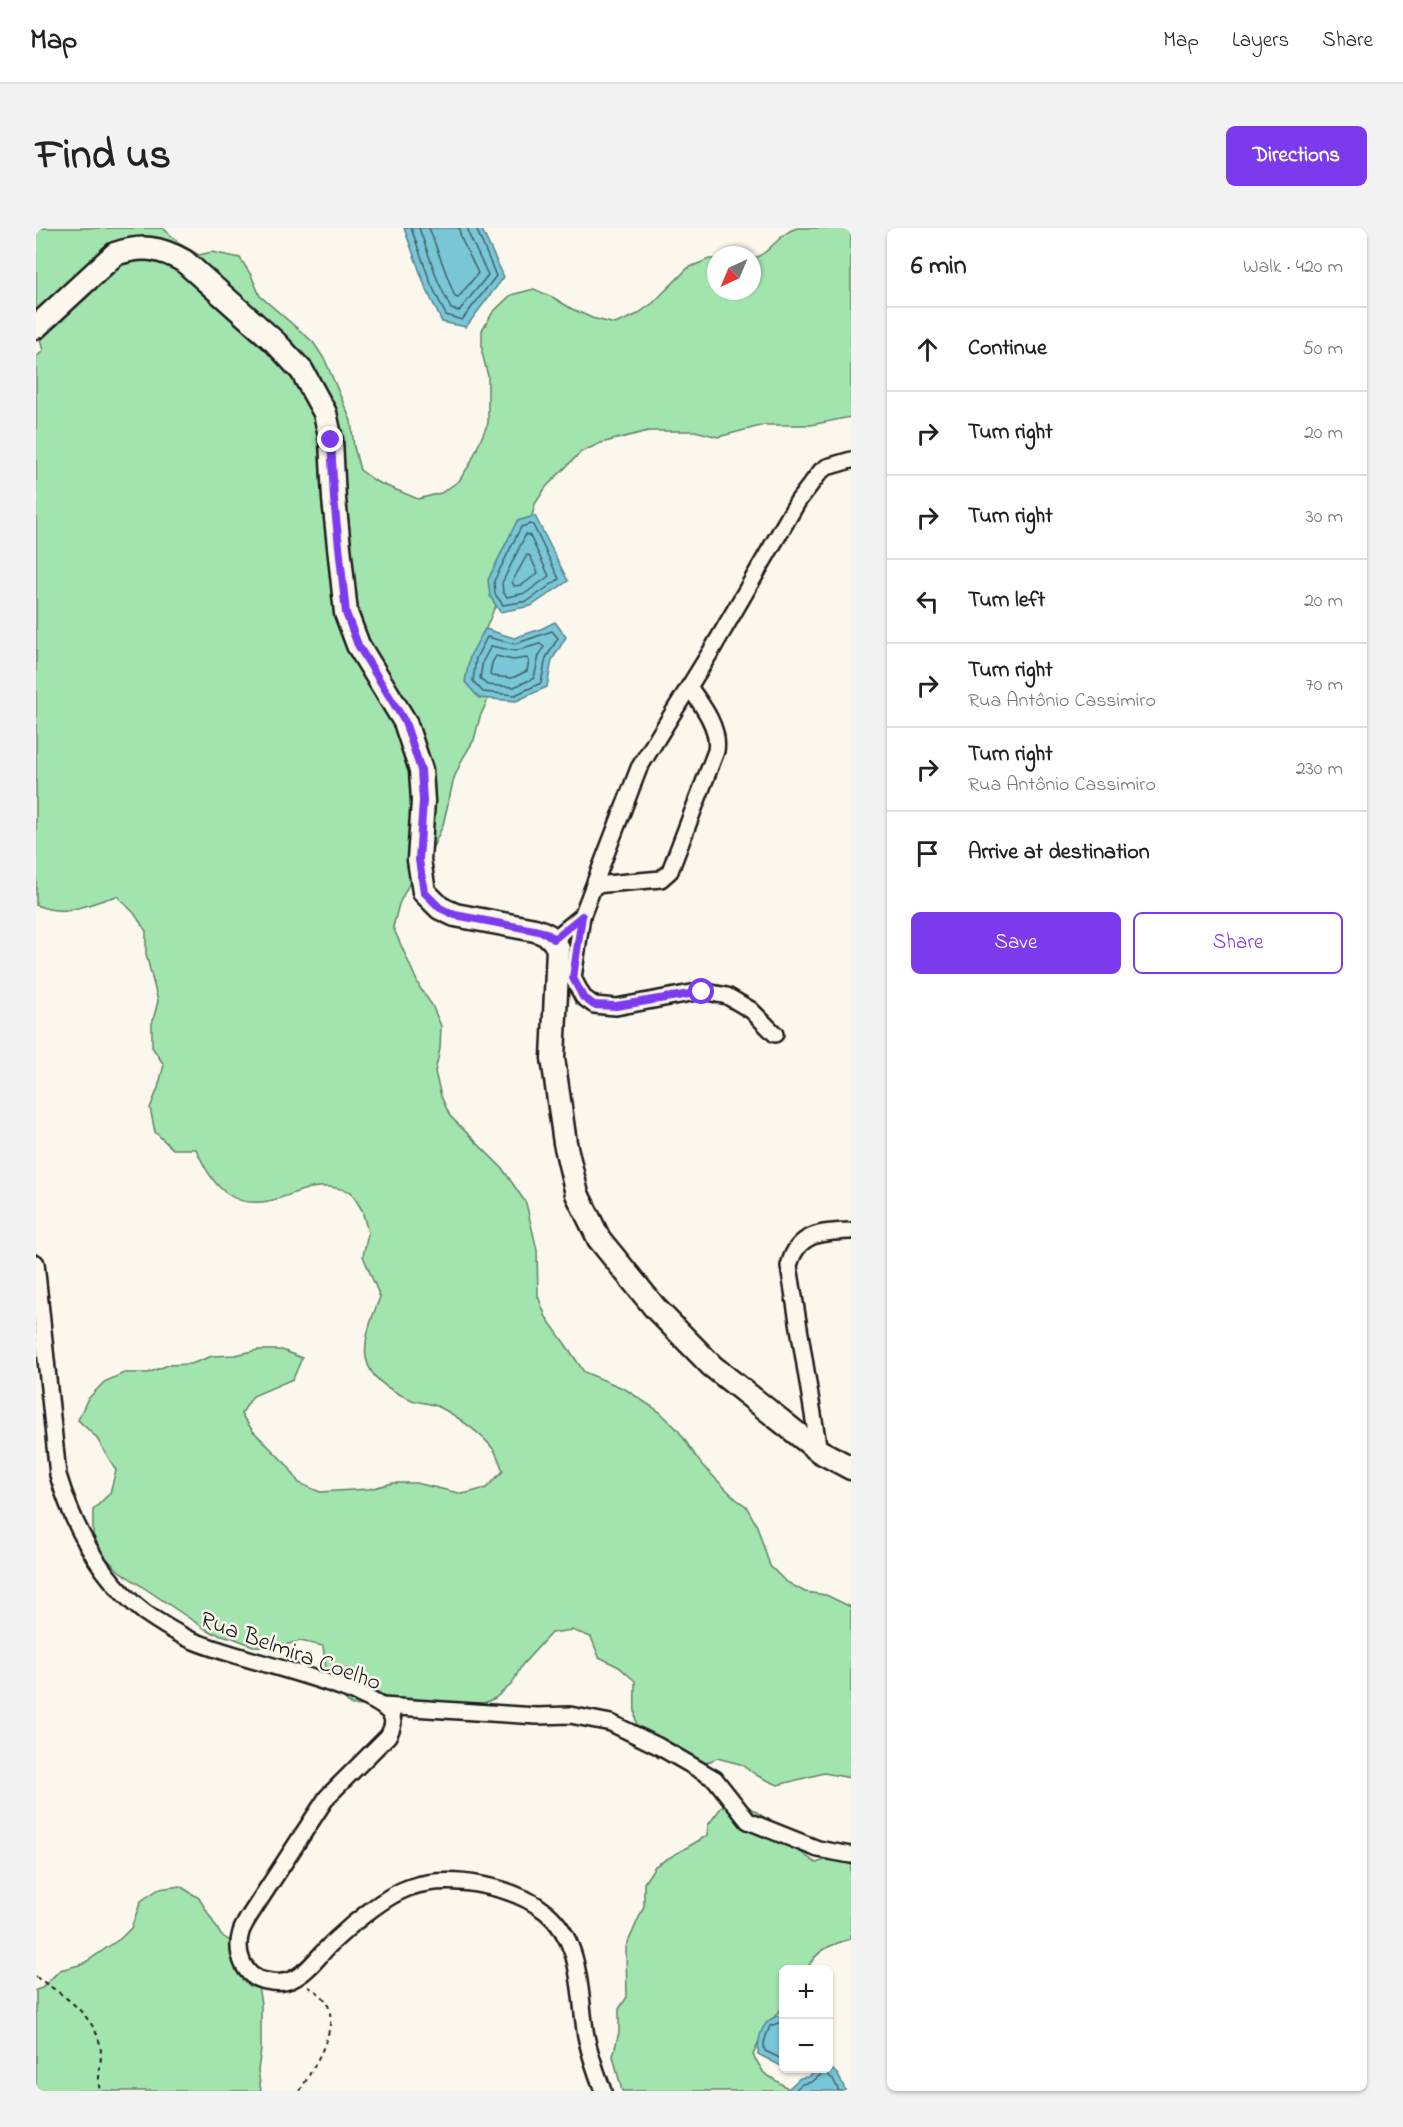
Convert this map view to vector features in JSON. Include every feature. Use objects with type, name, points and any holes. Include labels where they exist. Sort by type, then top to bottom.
[{"type":"street","points":[[36,327],[115,254],[149,248],[170,252],[184,261],[275,342],[302,371],[326,412],[331,440],[334,499],[346,613],[358,645],[405,722],[421,770],[423,801],[419,860],[424,892],[440,908],[455,915],[534,930],[546,933],[554,939],[558,949],[553,1058],[565,1143],[577,1194],[599,1239],[656,1309],[711,1366],[819,1451],[851,1468]]},
{"type":"street","points":[[775,1034],[751,1010],[727,996],[702,992],[616,1006],[594,1005],[583,997],[573,978],[582,916],[639,768],[798,501],[821,471],[851,460]]},
{"type":"street","points":[[595,885],[661,879],[670,872],[718,742],[717,735],[702,706],[689,687]]},
{"type":"street","points":[[554,939],[582,916]]},
{"type":"street","points":[[819,1451],[789,1266],[791,1257],[800,1242],[812,1236],[851,1232]]},
{"type":"street","name":"Rua Belmira Coelho","points":[[36,1263],[58,1475],[68,1507],[101,1570],[144,1611],[188,1639],[353,1692],[382,1706],[392,1716],[393,1725],[388,1736],[327,1797],[241,1932],[240,1957],[251,1976],[275,1983],[292,1980]]},
{"type":"street","points":[[382,1706],[537,1716],[570,1715],[611,1724],[658,1746],[715,1779],[748,1821],[818,1849],[851,1855]]},
{"type":"street","points":[[292,1980],[306,1970],[337,1938],[382,1902],[411,1887],[433,1883],[466,1882],[520,1897],[546,1912],[567,1936],[575,1960],[589,2049],[603,2091]]},
{"type":"path","points":[[36,1977],[83,2013],[92,2026],[101,2051],[100,2091]]},
{"type":"path","points":[[292,1980],[316,1990],[330,2008],[332,2022],[324,2047],[300,2091]]},
{"type":"green space","points":[[36,228],[163,228],[180,244],[199,255],[212,252],[240,258],[251,275],[260,296],[313,342],[325,360],[351,421],[360,470],[377,482],[418,499],[441,493],[459,481],[470,464],[488,423],[488,376],[482,353],[482,330],[493,312],[511,295],[534,289],[592,318],[615,324],[636,315],[653,303],[688,268],[707,260],[707,300],[761,300],[761,254],[780,239],[797,228],[851,228],[851,417],[811,425],[764,425],[718,437],[695,431],[648,431],[601,443],[581,452],[546,487],[535,504],[529,528],[506,592],[494,609],[477,650],[489,697],[480,717],[474,740],[454,778],[443,825],[434,845],[411,880],[399,904],[393,927],[420,988],[432,1005],[441,1026],[440,1049],[435,1072],[441,1096],[450,1116],[502,1168],[526,1203],[537,1250],[538,1296],[546,1317],[584,1372],[625,1389],[660,1412],[678,1430],[701,1464],[746,1506],[757,1526],[770,1566],[785,1581],[805,1592],[826,1595],[851,1607],[851,1778],[824,1773],[778,1785],[740,1764],[717,1758],[695,1768],[679,1758],[658,1758],[638,1731],[635,1714],[635,1681],[619,1667],[599,1657],[591,1637],[572,1630],[551,1633],[522,1665],[512,1684],[495,1698],[456,1716],[434,1718],[414,1710],[351,1705],[336,1690],[326,1670],[323,1646],[300,1641],[277,1647],[253,1646],[210,1632],[119,1571],[102,1554],[93,1534],[93,1510],[110,1493],[116,1470],[96,1437],[78,1420],[87,1400],[104,1382],[124,1373],[148,1373],[168,1365],[191,1364],[212,1356],[235,1355],[258,1350],[282,1350],[302,1358],[293,1379],[253,1396],[241,1414],[253,1431],[288,1466],[299,1483],[320,1492],[369,1489],[393,1483],[416,1483],[463,1494],[486,1488],[503,1471],[494,1450],[469,1426],[439,1407],[412,1400],[393,1391],[371,1371],[366,1359],[366,1346],[368,1332],[380,1297],[363,1256],[368,1233],[362,1210],[351,1192],[322,1187],[310,1188],[264,1202],[238,1199],[227,1194],[218,1186],[196,1149],[173,1149],[155,1132],[150,1108],[164,1065],[152,1047],[152,1024],[158,1001],[146,954],[146,931],[134,913],[117,896],[68,910],[47,909],[36,905],[36,357],[43,351],[38,331],[36,332]]},
{"type":"green space","points":[[723,1805],[746,1805],[764,1817],[799,1851],[816,1863],[851,1852],[851,1939],[820,1952],[809,1965],[779,1965],[779,2012],[753,2055],[764,2073],[792,2091],[622,2091],[613,2056],[619,2032],[619,2009],[627,1997],[626,1947],[644,1906],[644,1883],[655,1866],[708,1835],[708,1825]]},
{"type":"green space","points":[[180,1886],[199,1898],[221,1935],[239,1947],[254,1962],[261,2004],[261,2049],[258,2070],[261,2091],[36,2091],[36,1990],[42,1988],[60,1970],[83,1964],[121,1938],[131,1928],[141,1901],[159,1889]]},
{"type":"water","points":[[404,228],[481,228],[504,277],[466,327],[442,322],[425,286]]},
{"type":"water","points":[[535,516],[568,581],[531,606],[500,612],[490,596],[488,580],[517,521]]},
{"type":"water","points":[[555,622],[566,637],[552,660],[547,687],[516,701],[479,698],[465,682],[470,656],[485,629],[514,638]]},
{"type":"water","points":[[779,2016],[779,2064],[758,2054],[760,2034],[766,2024]]},
{"type":"water","points":[[833,2070],[846,2091],[786,2091],[800,2078],[814,2073],[833,2073]]},
{"type":"route","points":[[331,440],[334,499],[346,613],[358,645],[405,722],[421,770],[423,801],[419,860],[424,892],[440,908],[455,915],[534,930],[546,933],[554,939],[582,916],[573,978],[583,997],[594,1005],[616,1006],[702,992]]}]
